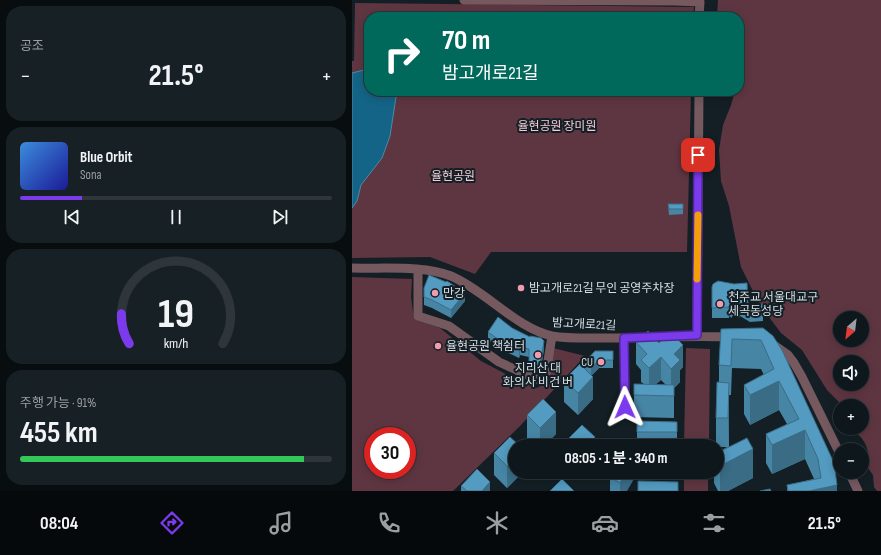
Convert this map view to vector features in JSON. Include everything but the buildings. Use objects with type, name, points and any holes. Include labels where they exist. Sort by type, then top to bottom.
[{"type":"street","points":[[464,0],[674,0],[700,2],[700,12]]},
{"type":"street","points":[[697,335],[699,96]]},
{"type":"street","name":"밤고개로21길","points":[[352,268],[418,269],[436,271],[451,276],[471,287],[524,324],[552,336],[624,338],[697,335],[742,337]]},
{"type":"street","points":[[418,269],[418,316],[449,326],[499,362],[536,379],[545,380],[552,336]]},
{"type":"street","points":[[624,338],[625,407]]},
{"type":"street","points":[[762,340],[778,346],[788,354],[802,377],[835,443]]},
{"type":"street","points":[[852,479],[858,491]]},
{"type":"green space","points":[[718,0],[881,0],[881,491],[877,491],[874,487],[873,475],[869,469],[869,443],[865,443],[858,435],[869,435],[869,399],[836,399],[827,390],[802,350],[781,333],[760,305],[741,267],[729,206],[721,181],[719,150],[723,125],[734,96],[744,96],[744,12],[717,12]]},
{"type":"green space","name":"율현공원","points":[[355,3],[694,7],[694,12],[364,12],[364,96],[691,96],[687,252],[491,252],[475,274],[430,257],[352,258],[352,61],[354,61]]},
{"type":"green space","points":[[352,277],[412,279],[411,297],[414,319],[440,328],[481,361],[515,379],[537,388],[549,381],[553,348],[585,356],[520,426],[453,491],[352,491]]},
{"type":"green space","points":[[686,348],[710,349],[709,439],[684,439]]},
{"type":"green space","points":[[684,479],[708,479],[708,491],[684,491]]},
{"type":"water","points":[[364,70],[364,96],[397,96],[390,136],[382,158],[361,185],[357,201],[352,208],[352,73]]},
{"type":"slow traffic","points":[[697,279],[698,215]]},
{"type":"place","name":"밤고개로21길 무인 공영주차장","points":[[521,288]]},
{"type":"place","name":"만강","points":[[435,293]]},
{"type":"place","name":"천주교 서울대교구 세곡동성당","points":[[720,304]]},
{"type":"place","name":"율현공원 책쉼터","points":[[438,346]]},
{"type":"place","name":"지리산 대 화의사 비건 버","points":[[538,355]]},
{"type":"place","name":"CU","points":[[601,362]]},
{"type":"route","points":[[625,407],[624,338],[697,335],[698,155]]},
{"type":"park label","name":"율현공원 장미원","points":[[557,126]]}]
